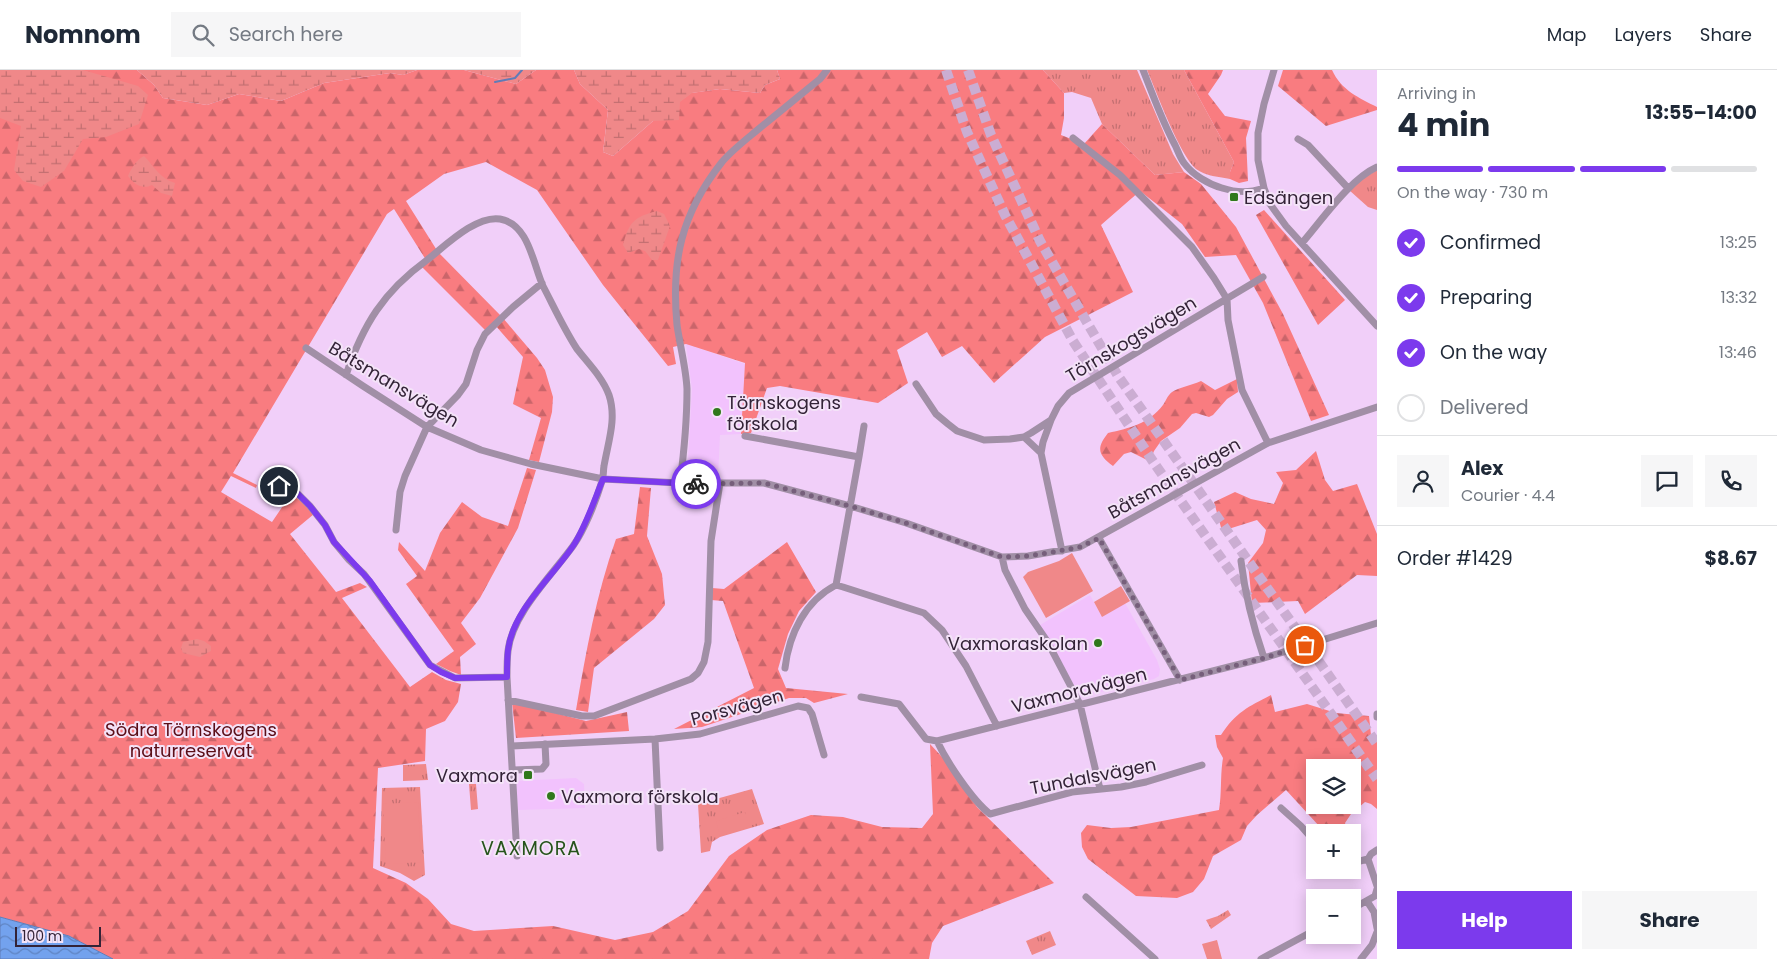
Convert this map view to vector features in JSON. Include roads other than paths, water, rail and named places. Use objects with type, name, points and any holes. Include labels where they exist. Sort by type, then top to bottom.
[{"type":"street","points":[[680,483],[684,453],[687,388],[677,326],[675,285],[678,254],[688,218],[698,197],[723,162],[738,146],[820,79],[827,70]]},
{"type":"street","points":[[1143,70],[1171,139],[1183,162],[1193,172],[1204,180],[1229,190],[1254,192],[1264,188]]},
{"type":"street","points":[[1274,70],[1258,133],[1258,160],[1264,188],[1270,204],[1278,217],[1377,326]]},
{"type":"street","points":[[1073,138],[1120,175],[1192,247],[1214,278],[1226,299],[1228,320],[1242,390],[1268,443]]},
{"type":"street","points":[[1298,139],[1308,145],[1348,188]]},
{"type":"street","points":[[1302,243],[1348,188],[1359,178],[1377,167]]},
{"type":"street","points":[[346,375],[373,313],[407,275],[463,233],[486,219],[505,220],[522,234],[542,283],[574,342],[604,385],[609,396],[612,413],[611,440],[604,466],[603,479],[582,531],[574,545],[526,608],[513,633],[508,650],[508,700],[517,856]]},
{"type":"street","name":"Törnskogsvägen","points":[[916,384],[936,414],[957,431],[984,440],[1024,437],[1051,420],[1058,406],[1069,393],[1263,278]]},
{"type":"street","points":[[396,530],[400,492],[427,426],[458,395],[466,384],[477,350],[485,334],[542,283]]},
{"type":"street","name":"Båtsmansvägen","points":[[306,348],[427,426],[481,450],[531,464],[603,479],[680,483],[764,483],[906,523],[1002,557],[1028,556],[1080,547],[1268,443],[1377,407]]},
{"type":"street","points":[[1051,420],[1041,453],[1062,551]]},
{"type":"street","points":[[836,585],[864,426]]},
{"type":"street","points":[[744,436],[859,458]]},
{"type":"street","points":[[1024,437],[1041,453]]},
{"type":"street","points":[[264,484],[270,483],[298,494],[310,506],[325,525],[334,542],[370,581],[430,665],[455,678],[507,677]]},
{"type":"street","points":[[508,700],[582,716],[594,716],[690,679],[698,673],[704,662],[708,642],[711,541],[720,483]]},
{"type":"street","points":[[1099,538],[1180,680]]},
{"type":"street","points":[[1002,557],[1005,570],[1025,609],[1047,641],[1080,704],[1100,789]]},
{"type":"street","points":[[1241,561],[1249,610],[1264,658]]},
{"type":"street","points":[[785,668],[787,654],[806,609],[823,592],[836,585],[924,613],[942,630],[966,666],[997,726]]},
{"type":"street","name":"Vaxmoravägen","points":[[937,741],[1264,658],[1377,624]]},
{"type":"street","points":[[861,697],[899,704],[926,739],[937,741]]},
{"type":"street","name":"Porsvägen","points":[[512,746],[655,739],[700,734],[803,706],[808,708],[812,714],[824,754]]},
{"type":"street","points":[[655,739],[660,848]]},
{"type":"street","name":"Tundalsvägen","points":[[937,741],[959,776],[983,808],[990,814],[1072,792],[1146,782],[1202,765]]},
{"type":"street","points":[[513,770],[542,769],[545,767],[545,744]]},
{"type":"street","points":[[1282,808],[1306,833]]},
{"type":"street","points":[[1361,861],[1368,859],[1377,850]]},
{"type":"street","points":[[1361,904],[1375,896],[1377,888],[1368,859]]},
{"type":"street","points":[[1086,897],[1155,959]]},
{"type":"street","points":[[1361,959],[1372,945],[1377,930],[1374,912],[1367,901]]},
{"type":"street","points":[[1261,959],[1306,935]]},
{"type":"water","points":[[0,917],[69,936],[113,959],[0,959]]},
{"type":"waterway","points":[[495,82],[515,78],[522,70]]},
{"type":"tunnel","points":[[946,70],[967,132],[1005,215],[1073,341],[1154,463],[1377,779]]},
{"type":"tunnel","points":[[968,70],[991,135],[1040,241],[1118,376],[1377,744]]},
{"type":"place","name":"Edsängen","points":[[1234,197]]},
{"type":"place","name":"Törnskogens förskola","points":[[717,412]]},
{"type":"place","name":"Vaxmoraskolan","points":[[1098,643]]},
{"type":"place","name":"Vaxmora","points":[[528,775]]},
{"type":"place","name":"Vaxmora förskola","points":[[551,796]]},
{"type":"district","name":"VAXMORA","points":[[531,848]]},
{"type":"park label","name":"Södra Törnskogens naturreservat","points":[[191,740]]}]
